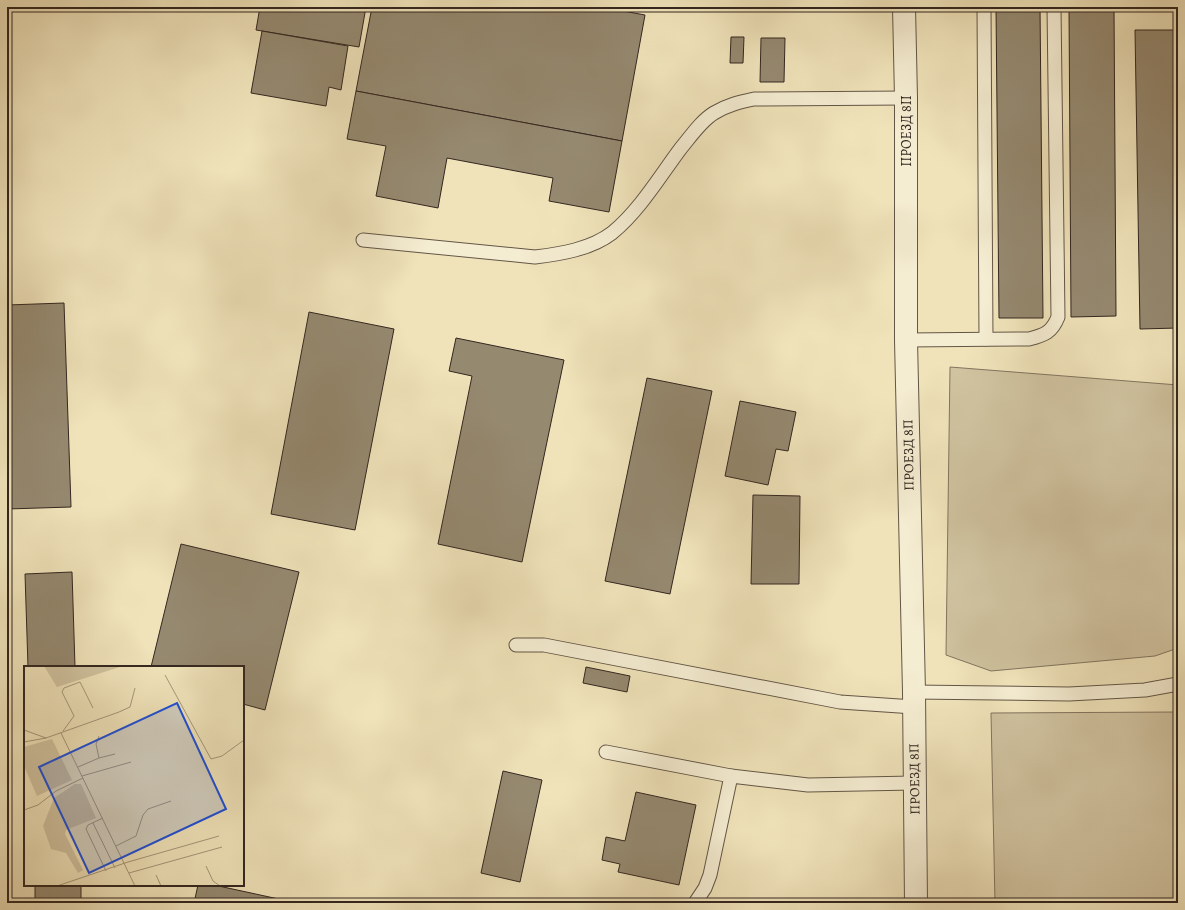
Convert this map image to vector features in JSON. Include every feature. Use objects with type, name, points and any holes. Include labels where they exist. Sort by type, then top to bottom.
[{"type":"street","name":"ПРОЕЗД 8П","points":[[904,7],[906,98],[906,340],[914,699],[916,903]]},
{"type":"lane","points":[[984,7],[986,339]]},
{"type":"lane","points":[[906,340],[1029,339],[1046,335],[1054,328],[1058,317],[1054,7]]},
{"type":"lane","points":[[363,240],[535,257],[558,254],[591,245],[611,233],[627,219],[694,132],[713,114],[733,103],[762,99],[906,98]]},
{"type":"lane","points":[[516,646],[544,645],[840,702],[1145,690],[1178,684]]},
{"type":"lane","points":[[606,752],[731,776],[808,785],[914,783]]},
{"type":"lane","points":[[695,903],[705,888],[710,875],[731,776]]},
{"type":"shaded area","points":[[950,367],[1178,385],[1178,648],[1155,656],[991,671],[946,655]]},
{"type":"shaded area","points":[[1178,712],[1178,903],[995,903],[991,713]]},
{"type":"building","points":[[260,7],[366,7],[359,47],[256,30]]},
{"type":"building","points":[[372,7],[602,7],[645,15],[622,141],[356,91]]},
{"type":"building","points":[[996,7],[1040,7],[1043,318],[999,318]]},
{"type":"building","points":[[1069,7],[1114,7],[1116,316],[1071,317]]},
{"type":"building","points":[[1135,30],[1178,30],[1178,328],[1140,329]]},
{"type":"building","points":[[262,31],[348,46],[341,90],[329,87],[326,106],[251,93]]},
{"type":"building","points":[[731,37],[744,37],[743,63],[730,63]]},
{"type":"building","points":[[761,38],[785,38],[784,82],[760,82]]},
{"type":"building","points":[[356,91],[622,141],[609,212],[549,201],[553,178],[447,158],[438,208],[376,196],[386,146],[347,139]]},
{"type":"building","points":[[64,303],[71,507],[7,509],[7,305]]},
{"type":"building","points":[[309,312],[394,329],[355,530],[271,514]]},
{"type":"building","points":[[456,338],[564,360],[522,562],[438,544],[472,376],[449,371]]},
{"type":"building","points":[[647,378],[712,391],[670,594],[605,581]]},
{"type":"building","points":[[740,401],[796,412],[788,451],[776,449],[768,485],[725,476]]},
{"type":"building","points":[[753,495],[800,496],[799,584],[751,584]]},
{"type":"building","points":[[181,544],[299,572],[265,710],[244,704],[244,666],[151,666]]},
{"type":"building","points":[[72,572],[75,666],[28,666],[25,574]]},
{"type":"building","points":[[586,667],[630,676],[627,692],[583,683]]},
{"type":"building","points":[[503,771],[542,780],[520,882],[481,873]]},
{"type":"building","points":[[636,792],[696,805],[679,885],[618,872],[620,864],[602,860],[606,837],[625,841]]},
{"type":"building","points":[[35,886],[81,886],[81,903],[35,903]]},
{"type":"building","points":[[198,886],[219,886],[297,903],[194,903]]}]
